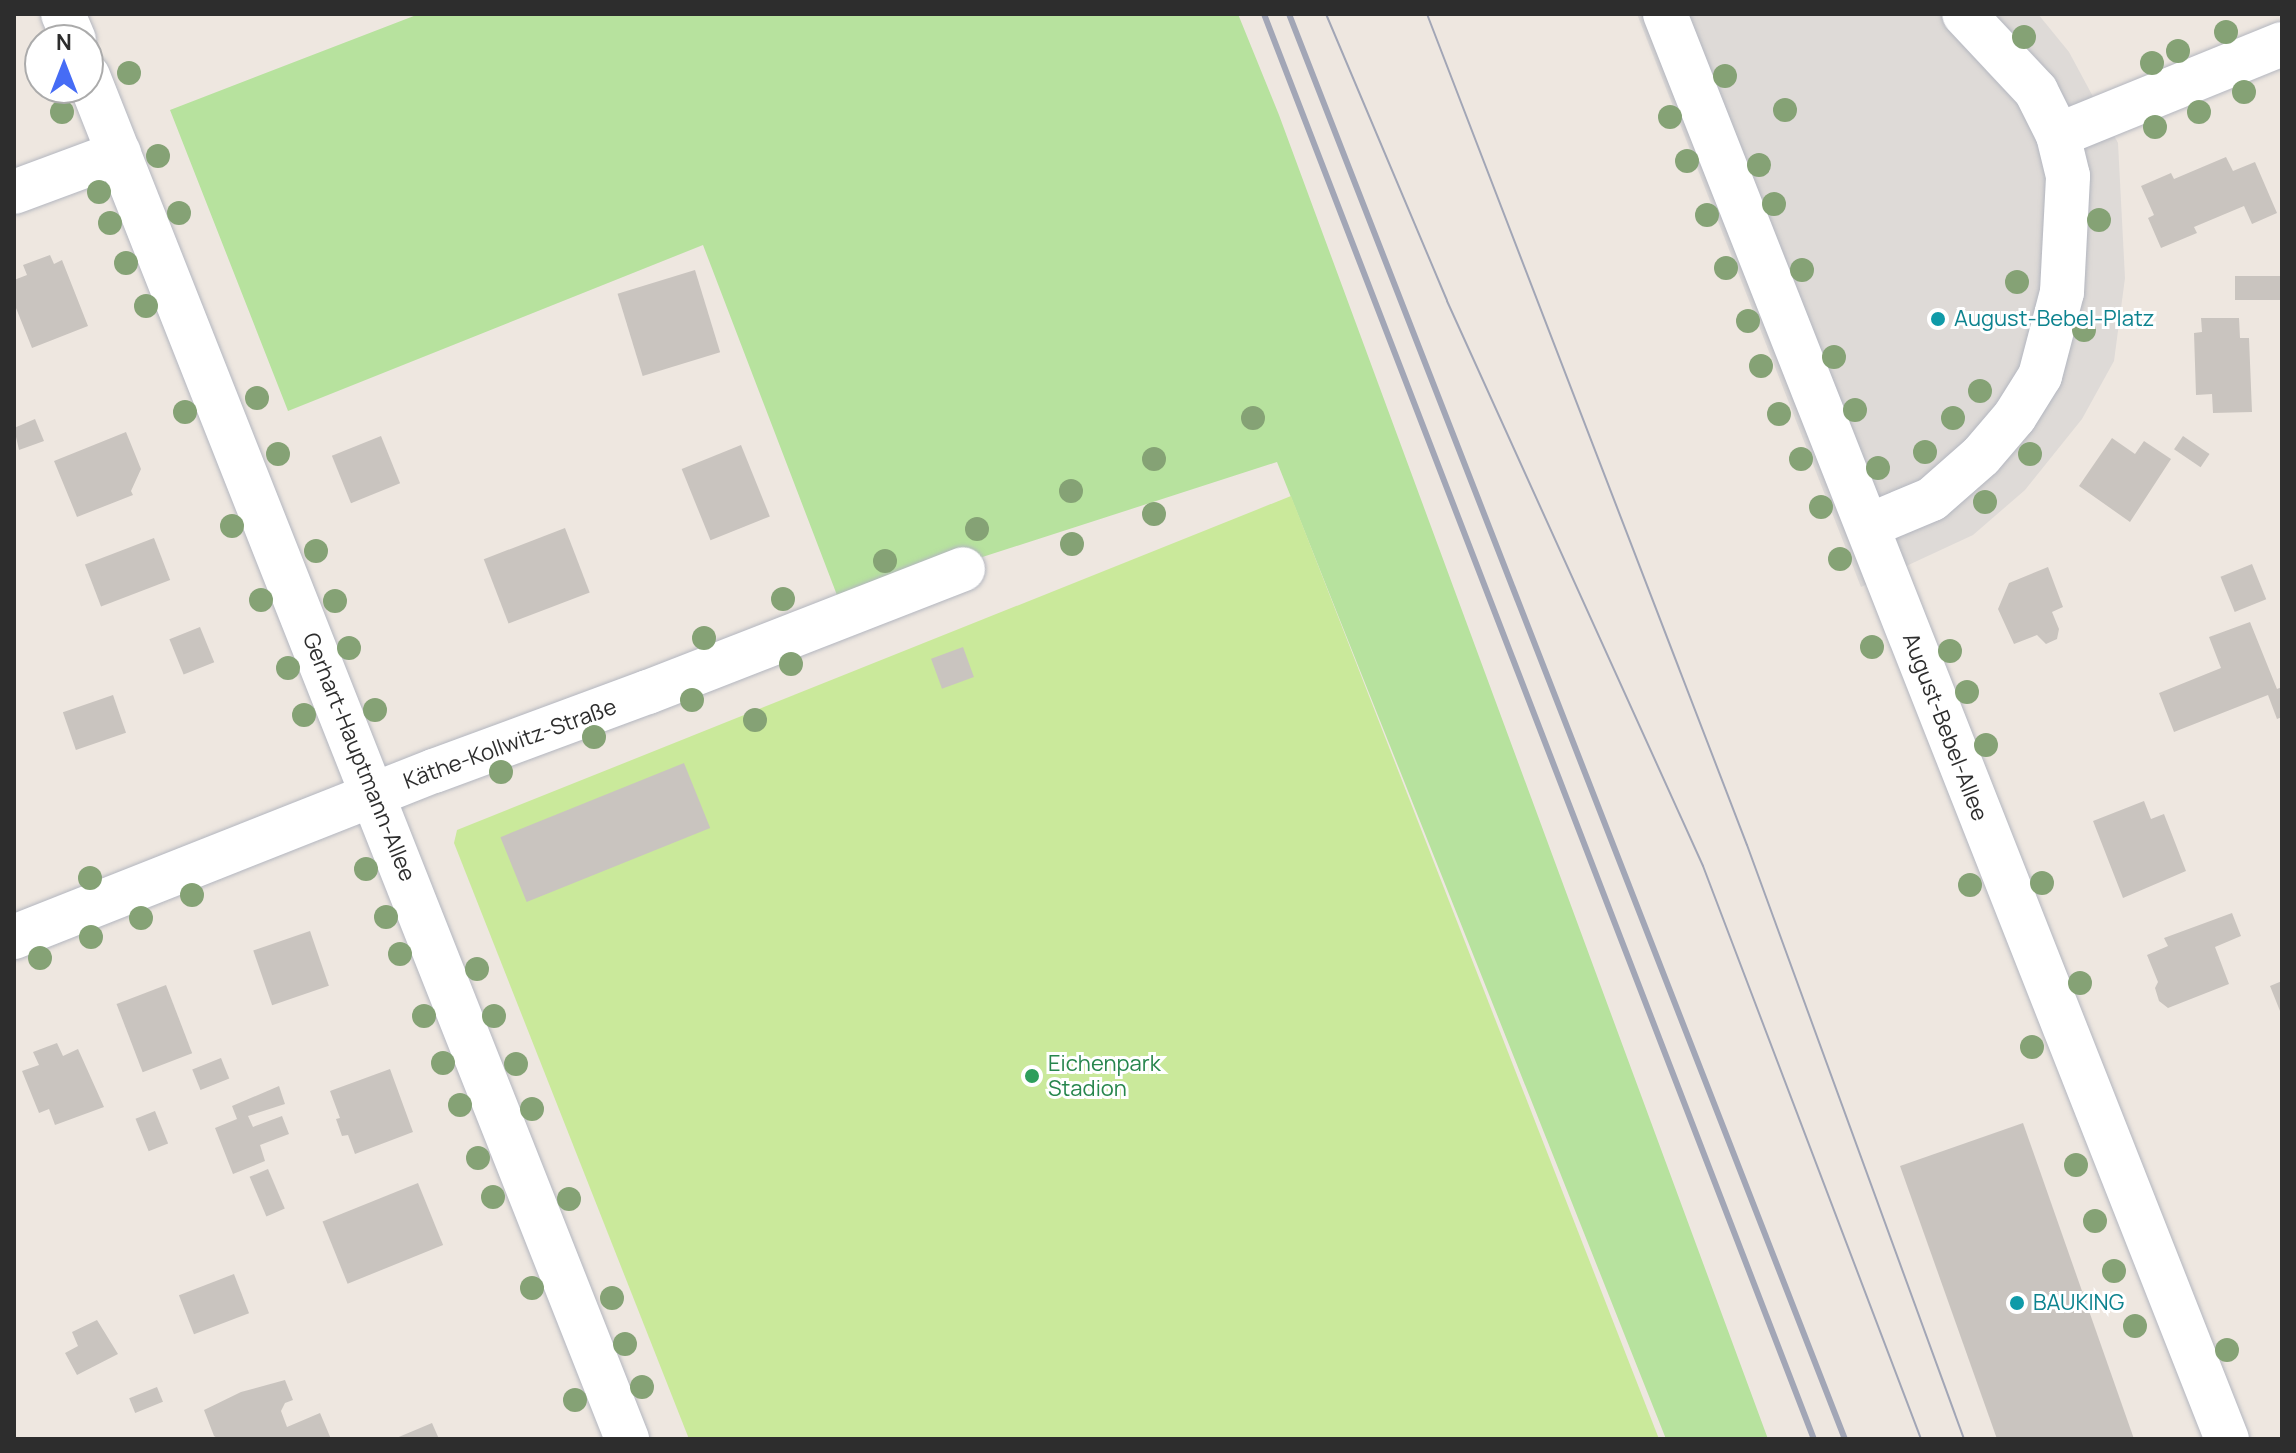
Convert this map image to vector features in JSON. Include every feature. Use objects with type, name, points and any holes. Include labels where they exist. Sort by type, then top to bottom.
[{"type":"street","name":"August-Bebel-Allee","points":[[1665,14],[2227,1439]]},
{"type":"street","points":[[1868,526],[1911,511],[1981,456],[2015,416],[2040,376],[2058,312],[2067,242],[2068,176],[2058,135],[2036,91],[1964,14]]},
{"type":"street","points":[[2058,135],[2282,44]]},
{"type":"street","name":"Gerhart-Hauptmann-Allee","points":[[99,104],[627,1439]]},
{"type":"street","points":[[14,192],[119,153]]},
{"type":"street","name":"Käthe-Kollwitz-Straße","points":[[14,937],[434,771],[648,692],[963,569]]},
{"type":"green space","points":[[419,14],[1238,14],[1279,115],[1768,1439],[1666,1439],[1277,462],[840,603],[703,245],[288,411],[170,110]]},
{"type":"green space","name":"Eichenpark Stadion","points":[[1291,496],[1659,1439],[689,1439],[454,843],[457,830]]},
{"type":"shaded area","name":"August-Bebel-Platz","points":[[1637,14],[2038,14],[2069,52],[2118,143],[2125,278],[2114,361],[2082,419],[2025,490],[1973,535],[1861,587]]},
{"type":"building","points":[[2226,157],[2233,171],[2255,162],[2277,213],[2252,224],[2244,206],[2194,227],[2197,233],[2161,248],[2148,218],[2154,215],[2141,186],[2171,173],[2174,179]]},
{"type":"building","points":[[50,255],[54,264],[62,260],[88,326],[32,348],[14,303],[14,280],[27,275],[23,265]]},
{"type":"building","points":[[695,270],[720,352],[643,376],[618,294]]},
{"type":"building","points":[[2235,276],[2282,276],[2282,300],[2235,300]]},
{"type":"building","points":[[2201,318],[2239,318],[2240,338],[2249,338],[2252,412],[2213,413],[2212,394],[2196,395],[2194,333],[2202,332]]},
{"type":"building","points":[[35,419],[44,441],[19,450],[14,428]]},
{"type":"building","points":[[126,432],[141,469],[131,491],[133,495],[77,517],[54,461]]},
{"type":"building","points":[[381,436],[400,483],[351,503],[332,456]]},
{"type":"building","points":[[2183,436],[2210,454],[2201,467],[2174,449]]},
{"type":"building","points":[[2112,438],[2135,454],[2144,441],[2171,459],[2130,522],[2079,486]]},
{"type":"building","points":[[741,445],[770,516],[711,540],[682,469]]},
{"type":"building","points":[[565,528],[590,592],[509,624],[484,559]]},
{"type":"building","points":[[154,538],[170,580],[101,607],[85,565]]},
{"type":"building","points":[[2252,564],[2266,599],[2235,612],[2220,577]]},
{"type":"building","points":[[2048,567],[2063,607],[2052,612],[2059,629],[2057,639],[2046,644],[2037,635],[2014,644],[1998,609],[2009,583]]},
{"type":"building","points":[[2250,622],[2277,689],[2282,687],[2282,717],[2277,719],[2268,695],[2174,732],[2159,693],[2221,668],[2209,637]]},
{"type":"building","points":[[200,627],[214,662],[184,675],[169,639]]},
{"type":"building","points":[[963,647],[974,677],[942,689],[931,659]]},
{"type":"building","points":[[113,695],[126,733],[76,750],[63,712]]},
{"type":"building","points":[[684,763],[710,828],[527,902],[500,837]]},
{"type":"building","points":[[2144,801],[2151,819],[2164,814],[2186,871],[2123,898],[2093,821]]},
{"type":"building","points":[[2232,913],[2241,936],[2215,947],[2229,984],[2168,1008],[2159,1001],[2155,988],[2158,982],[2147,955],[2168,946],[2164,938]]},
{"type":"building","points":[[310,931],[329,986],[272,1005],[253,951]]},
{"type":"building","points":[[2282,981],[2282,1016],[2270,986]]},
{"type":"building","points":[[166,985],[192,1053],[143,1072],[117,1004]]},
{"type":"building","points":[[57,1043],[63,1056],[78,1049],[104,1107],[55,1125],[49,1109],[39,1113],[22,1071],[39,1065],[33,1052]]},
{"type":"building","points":[[221,1058],[229,1078],[200,1090],[192,1070]]},
{"type":"building","points":[[390,1069],[413,1132],[355,1154],[348,1135],[342,1136],[336,1119],[340,1118],[330,1091]]},
{"type":"building","points":[[279,1086],[285,1104],[248,1116],[253,1127],[282,1116],[289,1134],[260,1145],[265,1161],[233,1174],[215,1128],[237,1119],[232,1106]]},
{"type":"building","points":[[155,1111],[168,1143],[149,1151],[136,1119]]},
{"type":"building","name":"BAUKING","points":[[2023,1123],[2134,1439],[1997,1439],[1900,1166]]},
{"type":"building","points":[[268,1169],[285,1209],[266,1216],[250,1177]]},
{"type":"building","points":[[418,1183],[443,1245],[348,1284],[323,1222]]},
{"type":"building","points":[[234,1274],[249,1313],[194,1334],[179,1295]]},
{"type":"building","points":[[97,1320],[118,1354],[77,1375],[65,1353],[78,1346],[72,1332]]},
{"type":"building","points":[[285,1380],[293,1400],[285,1403],[281,1411],[287,1427],[320,1413],[331,1439],[219,1439],[214,1436],[204,1410],[241,1392]]},
{"type":"building","points":[[157,1387],[163,1402],[135,1413],[129,1398]]},
{"type":"building","points":[[432,1423],[439,1439],[394,1439]]},
{"type":"tram line","points":[[1326,14],[1447,301],[1703,866],[1921,1439]]},
{"type":"tram line","points":[[1427,14],[1747,845],[1964,1439]]},
{"type":"railway","points":[[1264,14],[1814,1439]]},
{"type":"railway","points":[[1289,14],[1845,1439]]},
{"type":"place","name":"August-Bebel-Platz","points":[[1938,319]]},
{"type":"place","name":"Eichenpark Stadion","points":[[1032,1076]]},
{"type":"place","name":"BAUKING","points":[[2017,1303]]}]
